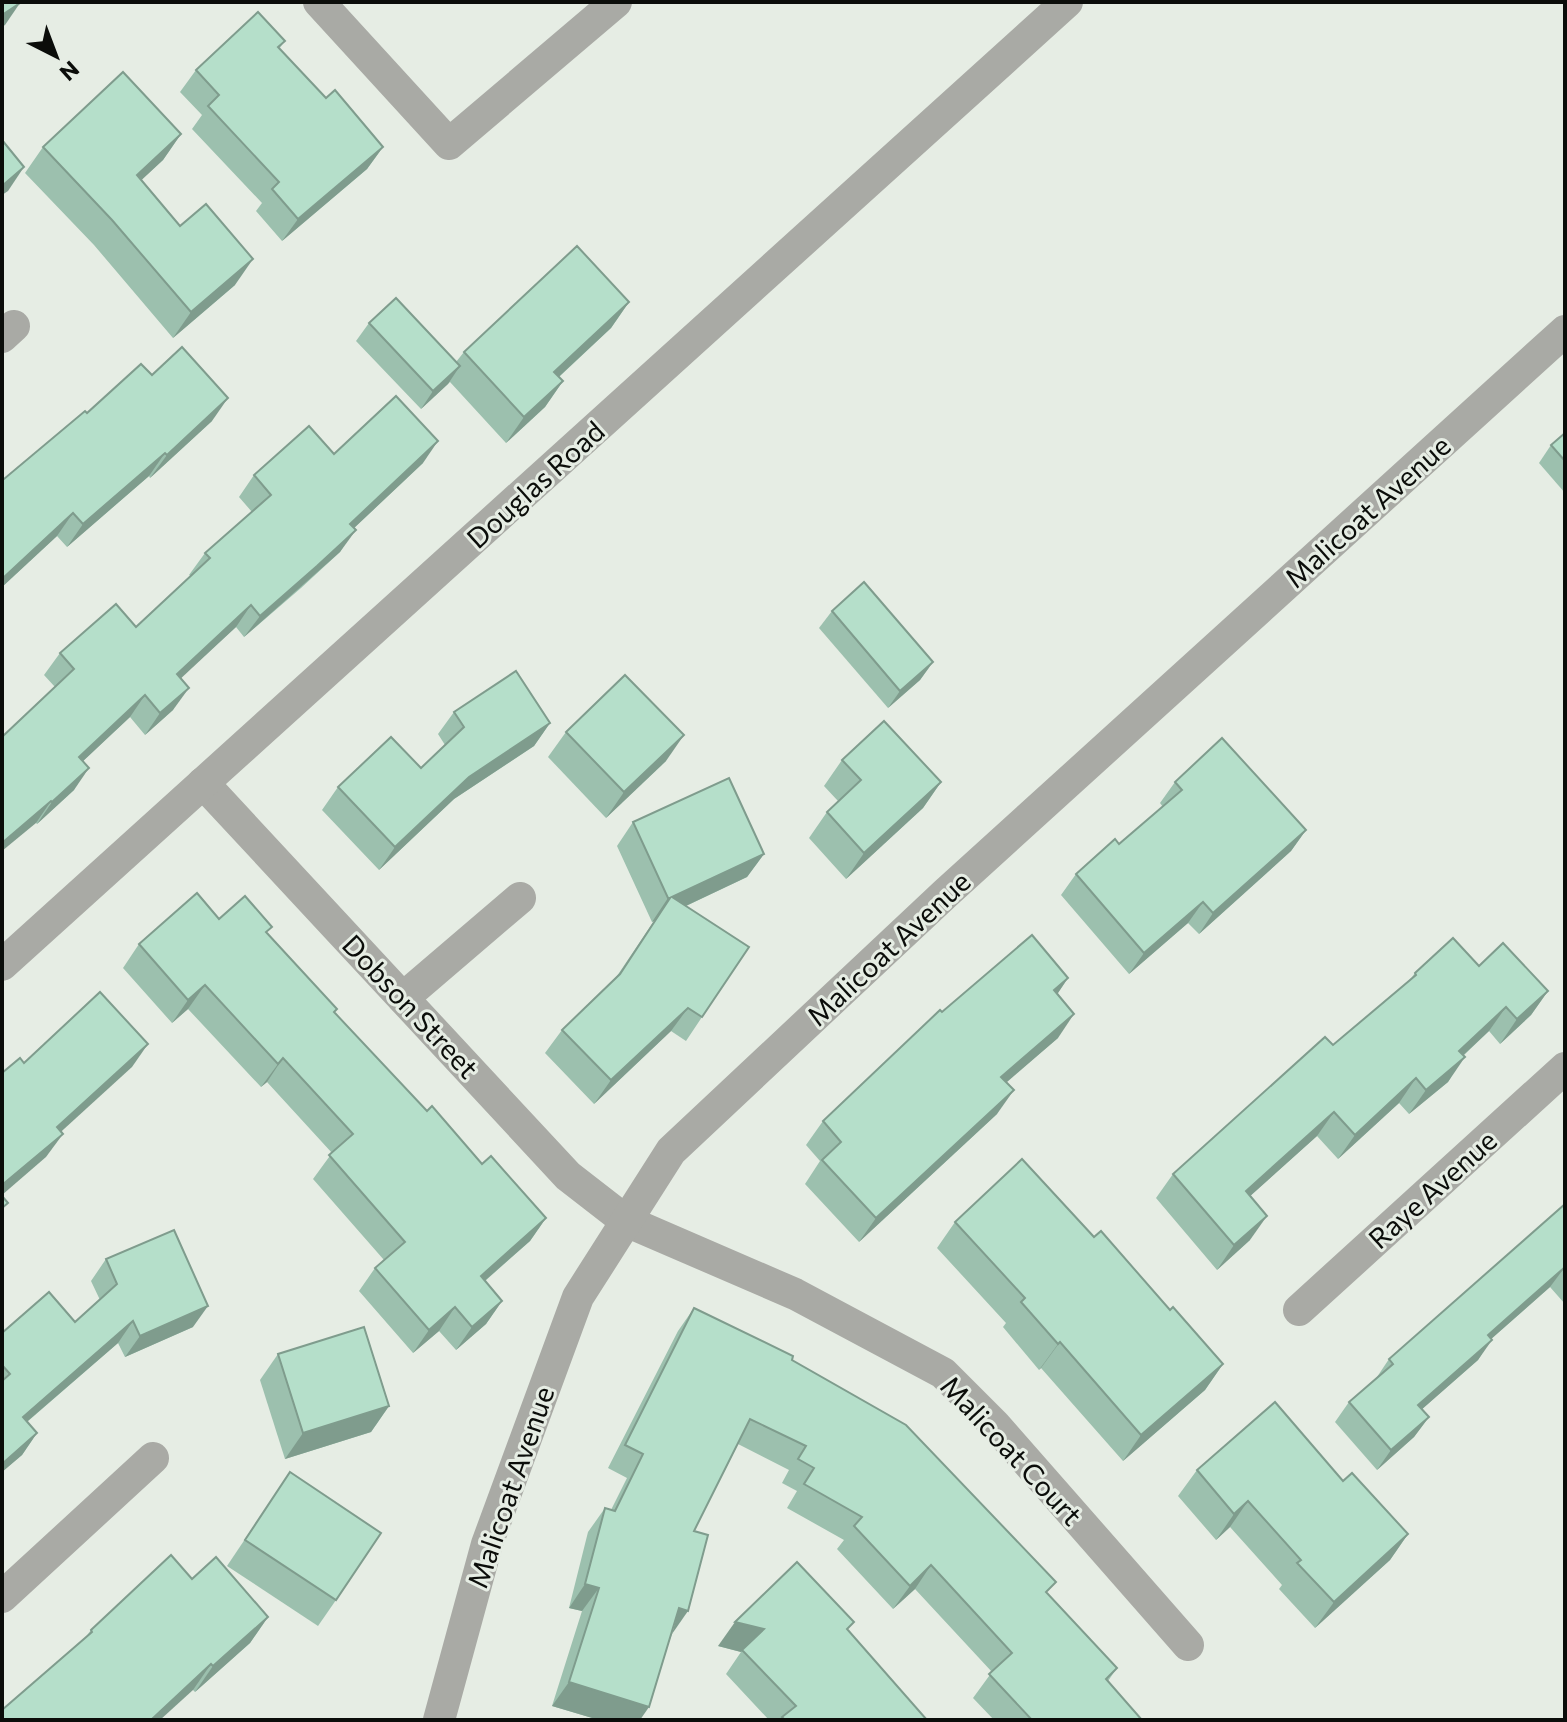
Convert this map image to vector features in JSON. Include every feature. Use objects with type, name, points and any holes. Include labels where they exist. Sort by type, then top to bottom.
[{"type":"street","points":[[319,2],[449,144],[616,2]]},
{"type":"street","name":"Douglas Road","points":[[2,965],[1067,2]]},
{"type":"street","name":"Malicoat Avenue","points":[[439,1720],[487,1544],[578,1297],[671,1151],[946,893],[1565,331]]},
{"type":"street","name":"Dobson Street","points":[[203,783],[568,1176],[626,1221]]},
{"type":"street","points":[[403,998],[520,898]]},
{"type":"street","name":"Raye Avenue","points":[[1299,1310],[1565,1068]]},
{"type":"street","name":"Malicoat Court","points":[[626,1221],[795,1294],[943,1373],[995,1425],[1188,1645]]},
{"type":"street","points":[[2,1597],[153,1458]]},
{"type":"building","points":[[2,2],[20,2],[20,3],[2,15]]},
{"type":"building","points":[[258,12],[285,41],[278,47],[326,98],[335,90],[383,147],[298,219],[272,189],[279,182],[208,106],[219,95],[196,70]]},
{"type":"building","points":[[123,72],[181,134],[137,175],[180,226],[206,204],[253,259],[191,312],[112,220],[43,147]]},
{"type":"building","points":[[2,140],[24,167],[2,186]]},
{"type":"building","points":[[577,246],[629,302],[554,372],[563,381],[524,417],[464,352]]},
{"type":"building","points":[[396,298],[460,366],[433,391],[369,323]]},
{"type":"building","points":[[182,347],[228,398],[167,455],[165,453],[83,524],[73,513],[2,579],[2,477],[4,479],[85,411],[87,413],[141,364],[152,375]]},
{"type":"building","points":[[396,396],[438,441],[350,524],[356,530],[317,566],[260,616],[251,605],[177,674],[189,688],[160,713],[145,695],[79,757],[89,768],[2,843],[2,737],[74,669],[60,653],[116,604],[136,627],[210,558],[205,553],[271,495],[254,475],[309,426],[334,454]]},
{"type":"building","points":[[1565,433],[1565,461],[1551,445]]},
{"type":"building","points":[[864,582],[933,662],[900,691],[832,611]]},
{"type":"building","points":[[516,671],[550,723],[469,777],[395,847],[338,787],[391,737],[421,768],[464,727],[454,712]]},
{"type":"building","points":[[625,675],[684,735],[624,792],[566,732]]},
{"type":"building","points":[[884,721],[941,782],[864,853],[827,812],[861,780],[842,760]]},
{"type":"building","points":[[1222,738],[1306,830],[1213,913],[1203,902],[1144,953],[1076,874],[1115,839],[1119,844],[1182,790],[1175,782]]},
{"type":"building","points":[[729,778],[764,854],[672,897],[749,947],[702,1017],[688,1008],[611,1080],[562,1030],[620,974],[670,898],[633,822]]},
{"type":"building","points":[[197,893],[219,919],[245,896],[272,927],[266,932],[337,1009],[334,1012],[427,1111],[432,1106],[482,1164],[491,1156],[546,1218],[481,1276],[502,1301],[472,1327],[455,1307],[429,1330],[375,1268],[405,1242],[329,1155],[353,1134],[283,1058],[278,1064],[205,985],[188,1000],[139,944]]},
{"type":"building","points":[[1032,935],[1068,978],[1054,990],[1074,1014],[1001,1077],[1014,1090],[876,1218],[822,1160],[841,1142],[823,1121],[940,1010],[942,1012]]},
{"type":"building","points":[[1453,938],[1479,966],[1503,943],[1548,991],[1517,1019],[1506,1007],[1459,1051],[1465,1057],[1426,1090],[1416,1078],[1355,1135],[1334,1112],[1246,1191],[1267,1216],[1234,1245],[1173,1174],[1325,1037],[1333,1045],[1416,975]]},
{"type":"building","points":[[100,992],[148,1044],[57,1127],[63,1134],[2,1185],[2,1073],[20,1058],[24,1063]]},
{"type":"building","points":[[1022,1159],[1094,1237],[1101,1231],[1170,1310],[1173,1307],[1223,1364],[1141,1435],[1021,1302],[1025,1298],[955,1222]]},
{"type":"building","points":[[1565,1204],[1565,1267],[1488,1335],[1492,1340],[1418,1405],[1429,1417],[1391,1450],[1349,1402],[1393,1364],[1389,1359]]},
{"type":"building","points":[[174,1230],[208,1306],[140,1336],[133,1321],[23,1417],[37,1433],[2,1464],[2,1381],[10,1374],[2,1365],[2,1333],[49,1292],[75,1322],[117,1284],[106,1259]]},
{"type":"building","points":[[694,1308],[793,1356],[792,1360],[906,1425],[1056,1582],[1046,1592],[1117,1668],[1106,1679],[1142,1720],[1032,1720],[989,1674],[1012,1653],[931,1565],[910,1586],[854,1526],[862,1517],[804,1484],[814,1468],[798,1459],[806,1446],[750,1419],[694,1531],[708,1535],[688,1611],[679,1608],[649,1707],[569,1682],[599,1588],[585,1584],[605,1508],[615,1511],[643,1454],[625,1445]]},
{"type":"building","points":[[364,1327],[389,1406],[303,1433],[278,1354]]},
{"type":"building","points":[[1275,1402],[1343,1481],[1352,1473],[1408,1534],[1334,1602],[1297,1563],[1301,1560],[1248,1501],[1234,1514],[1197,1470]]},
{"type":"building","points":[[290,1472],[381,1533],[336,1600],[245,1540]]},
{"type":"building","points":[[171,1555],[192,1579],[216,1557],[268,1617],[151,1720],[2,1720],[2,1710],[92,1632]]},
{"type":"building","points":[[797,1562],[854,1622],[847,1629],[927,1720],[785,1720],[782,1717],[796,1706],[742,1650],[764,1629],[735,1622]]}]
